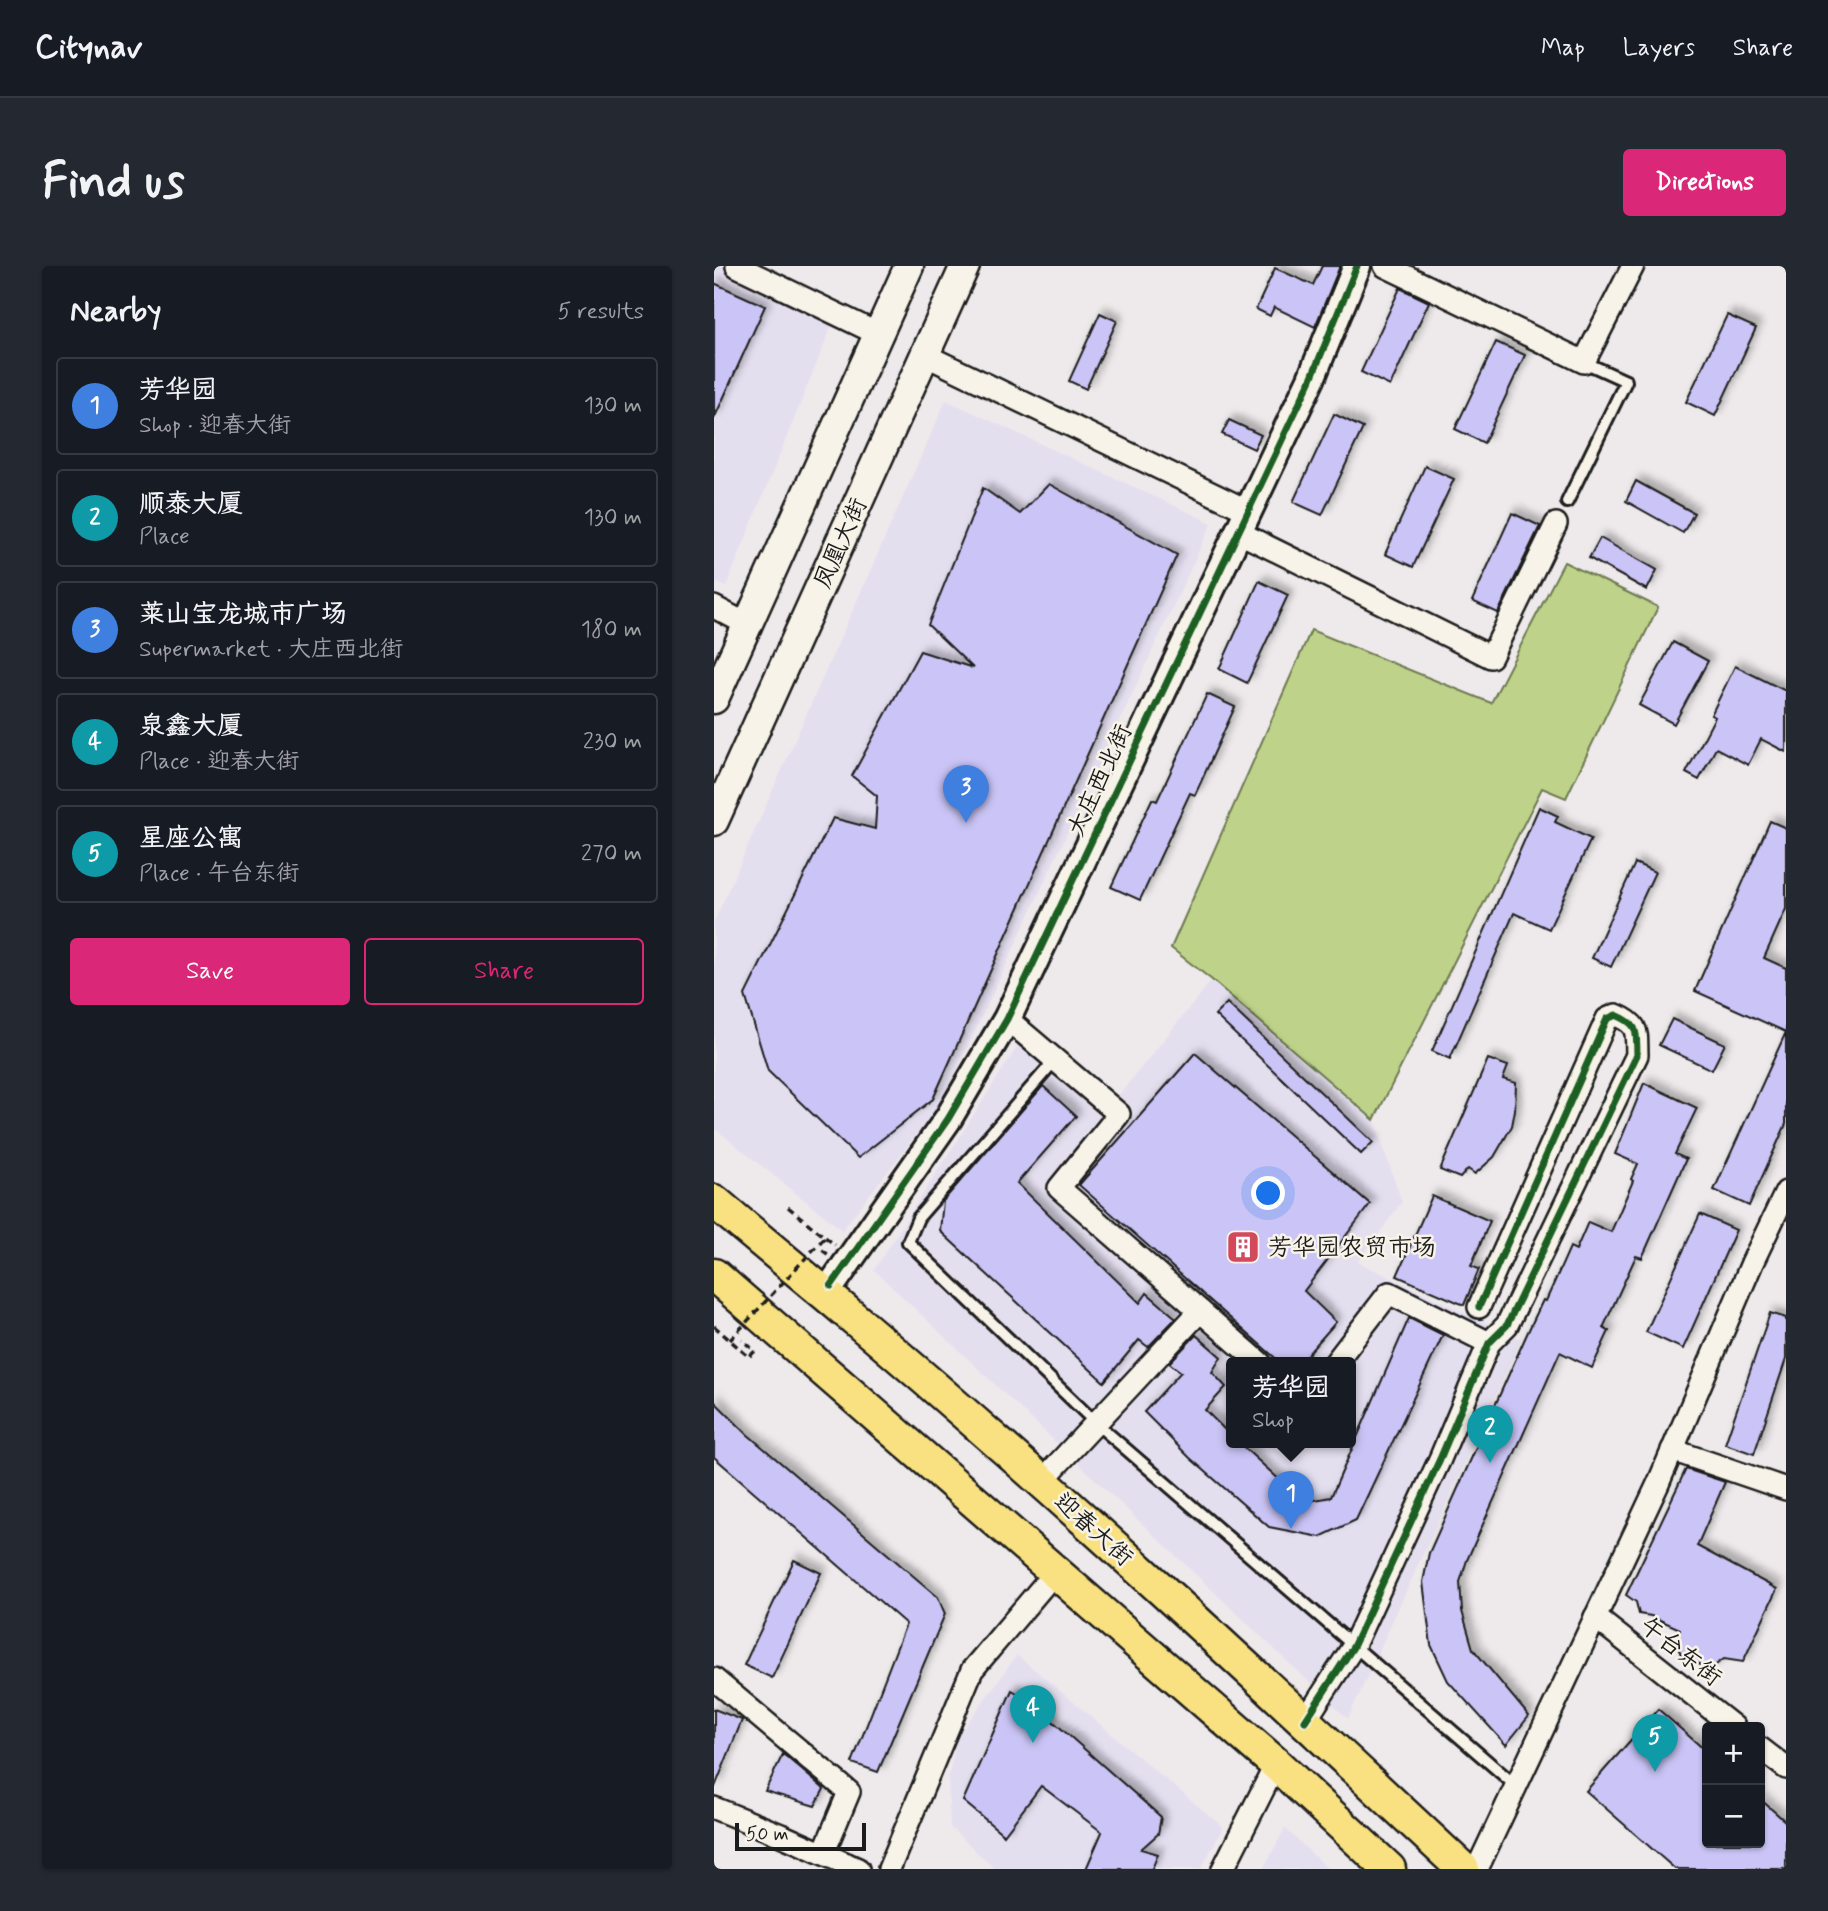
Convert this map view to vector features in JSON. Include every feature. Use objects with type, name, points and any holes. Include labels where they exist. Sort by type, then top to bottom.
[{"type":"main road","name":"凤凰大街","points":[[714,699],[909,266]]},
{"type":"main road","name":"凤凰大街","points":[[714,821],[965,266]]},
{"type":"main road","name":"迎春大街","points":[[724,1210],[857,1320],[1041,1482],[1305,1721],[1463,1869]]},
{"type":"main road","points":[[714,1275],[1276,1764],[1389,1869]]},
{"type":"street","points":[[737,266],[878,334]]},
{"type":"street","name":"大庄西北街","points":[[831,1286],[947,1119],[1007,1019],[1311,379],[1357,266]]},
{"type":"street","points":[[1385,266],[1584,362],[1633,266]]},
{"type":"street","points":[[925,355],[1243,522],[1491,657],[1556,524]]},
{"type":"street","points":[[714,607],[748,625]]},
{"type":"street","points":[[1305,1721],[1353,1647],[1440,1459],[1489,1343],[1507,1325],[1637,1055],[1636,1027],[1630,1021],[1616,1015],[1607,1019],[1479,1307]]},
{"type":"street","points":[[1007,1019],[1119,1114],[1059,1188],[1253,1357]]},
{"type":"street","points":[[1477,1869],[1672,1450],[1786,1192]]},
{"type":"street","points":[[724,1210],[781,1237],[814,1264],[857,1320]]},
{"type":"street","points":[[714,1281],[730,1302],[760,1329],[818,1365]]},
{"type":"street","points":[[1340,1357],[1389,1293],[1489,1343]]},
{"type":"street","points":[[1041,1482],[1200,1311]]},
{"type":"street","points":[[1672,1450],[1786,1489]]},
{"type":"street","points":[[889,1869],[972,1670],[1055,1572]]},
{"type":"street","name":"午台东街","points":[[1595,1617],[1728,1722]]},
{"type":"street","points":[[714,1679],[849,1792],[826,1847]]},
{"type":"street","points":[[1765,1752],[1786,1768]]},
{"type":"street","points":[[1223,1869],[1276,1764]]},
{"type":"street","points":[[714,1808],[858,1869]]},
{"type":"lane","points":[[1567,502],[1626,381],[1584,362]]},
{"type":"lane","points":[[1055,1060],[918,1218],[908,1242],[1097,1424],[1516,1785]]},
{"type":"path","points":[[788,1207],[842,1252]]},
{"type":"path","points":[[730,1340],[825,1237]]},
{"type":"path","points":[[822,1250],[835,1260]]},
{"type":"path","points":[[714,1326],[749,1357],[755,1351],[742,1340]]},
{"type":"shaded area","points":[[714,266],[725,266],[835,318],[726,587],[714,581]]},
{"type":"shaded area","points":[[946,400],[1212,523],[942,1102],[842,1230],[714,1128],[714,922]]},
{"type":"shaded area","points":[[1212,980],[1374,1120],[1402,1202],[1358,1262],[1521,1339],[1348,1719],[874,1270],[1030,1027],[1118,1096]]},
{"type":"shaded area","points":[[1017,1655],[1223,1827],[1201,1869],[995,1869],[950,1827],[948,1780],[957,1737]]},
{"type":"shaded area","points":[[1285,1828],[1328,1869],[1263,1869]]},
{"type":"green space","points":[[1564,562],[1658,607],[1566,798],[1542,788],[1374,1120],[1171,948],[1311,630],[1491,703]]},
{"type":"building","points":[[1322,266],[1340,266],[1315,327],[1274,307],[1270,316],[1256,309],[1275,268],[1313,285]]},
{"type":"building","points":[[714,283],[765,306],[714,419]]},
{"type":"building","points":[[1400,288],[1429,302],[1390,386],[1361,372]]},
{"type":"building","points":[[1100,313],[1117,321],[1086,389],[1069,381]]},
{"type":"building","points":[[1727,315],[1756,328],[1715,416],[1686,402]]},
{"type":"building","points":[[1496,342],[1525,355],[1484,443],[1455,429]]},
{"type":"building","points":[[1334,414],[1363,428],[1322,515],[1293,502]]},
{"type":"building","points":[[1229,420],[1261,435],[1254,449],[1222,434]]},
{"type":"building","points":[[1425,466],[1454,479],[1413,567],[1385,554]]},
{"type":"building","points":[[1636,481],[1694,513],[1683,533],[1626,501]]},
{"type":"building","points":[[1049,484],[1177,555],[933,1099],[858,1158],[768,1071],[745,995],[833,818],[875,829],[877,796],[852,776],[920,651],[973,668],[928,625],[983,488],[1020,514]]},
{"type":"building","points":[[1512,513],[1540,526],[1498,613],[1472,601]]},
{"type":"building","points":[[1600,538],[1657,570],[1647,590],[1589,558]]},
{"type":"building","points":[[1259,581],[1288,595],[1247,683],[1219,669]]},
{"type":"building","points":[[1673,642],[1708,661],[1674,724],[1639,705]]},
{"type":"building","points":[[1735,666],[1786,691],[1786,752],[1761,739],[1748,765],[1716,748],[1699,780],[1686,773],[1715,717],[1711,715]]},
{"type":"building","points":[[1207,694],[1235,707],[1195,795],[1190,793],[1140,900],[1111,887],[1152,799],[1157,801]]},
{"type":"building","points":[[1539,807],[1558,816],[1555,822],[1591,839],[1549,929],[1514,913],[1450,1059],[1432,1051]]},
{"type":"building","points":[[1770,821],[1786,828],[1786,909],[1764,958],[1786,968],[1786,1032],[1695,991]]},
{"type":"building","points":[[1635,863],[1655,872],[1611,967],[1592,958]]},
{"type":"building","points":[[1227,1003],[1373,1142],[1361,1154],[1215,1015]]},
{"type":"building","points":[[1672,1019],[1725,1044],[1712,1070],[1659,1045]]},
{"type":"building","points":[[1786,1032],[1786,1124],[1749,1206],[1714,1190]]},
{"type":"building","name":"芳华园农贸市场","points":[[1195,1053],[1370,1204],[1304,1291],[1336,1322],[1305,1357],[1274,1357],[1079,1185]]},
{"type":"building","points":[[1488,1059],[1508,1066],[1503,1079],[1516,1083],[1512,1126],[1494,1157],[1475,1174],[1468,1169],[1460,1178],[1440,1170]]},
{"type":"building","points":[[1644,1083],[1697,1108],[1675,1154],[1686,1159],[1642,1258],[1636,1256],[1603,1328],[1609,1331],[1592,1368],[1560,1352],[1467,1560],[1460,1582],[1462,1611],[1473,1649],[1529,1716],[1506,1745],[1448,1681],[1431,1645],[1423,1582],[1429,1553],[1526,1336],[1543,1300],[1546,1301],[1570,1247],[1576,1250],[1588,1222],[1611,1232],[1638,1164],[1615,1154]]},
{"type":"building","points":[[1043,1086],[1076,1116],[1017,1183],[1140,1303],[1147,1293],[1176,1318],[1148,1347],[1139,1340],[1104,1382],[940,1231],[943,1201]]},
{"type":"building","points":[[1432,1196],[1490,1221],[1471,1266],[1479,1269],[1464,1305],[1397,1276]]},
{"type":"building","points":[[1700,1214],[1736,1230],[1683,1349],[1646,1332]]},
{"type":"building","points":[[1770,1313],[1786,1318],[1786,1359],[1754,1454],[1725,1444]]},
{"type":"building","points":[[1409,1318],[1443,1335],[1356,1520],[1320,1537],[1269,1527],[1190,1458],[1144,1412],[1181,1372],[1169,1363],[1196,1335],[1221,1357],[1212,1372],[1226,1387],[1205,1410],[1226,1431],[1226,1448],[1245,1448],[1304,1502],[1331,1497],[1352,1448],[1356,1448],[1356,1440]]},
{"type":"building","points":[[714,1401],[747,1434],[938,1597],[945,1614],[878,1772],[852,1763],[906,1624],[714,1457]]},
{"type":"building","points":[[1686,1469],[1725,1482],[1697,1546],[1777,1589],[1743,1662],[1724,1659],[1710,1669],[1682,1657],[1675,1640],[1680,1629],[1651,1616],[1639,1614],[1636,1602],[1626,1595]]},
{"type":"building","points":[[794,1560],[821,1573],[772,1678],[744,1665]]},
{"type":"building","points":[[1012,1690],[1029,1700],[1161,1817],[1158,1834],[1141,1849],[1158,1854],[1152,1869],[1086,1869],[1102,1832],[1041,1786],[1004,1835],[963,1801]]},
{"type":"building","points":[[714,1709],[742,1720],[715,1787],[714,1787]]},
{"type":"building","points":[[1658,1709],[1702,1748],[1702,1848],[1765,1848],[1765,1803],[1786,1822],[1786,1869],[1675,1869],[1586,1791]]},
{"type":"building","points":[[783,1754],[824,1789],[815,1806],[765,1791]]},
{"type":"cycle path","points":[[831,1286],[948,1119],[1007,1019],[1311,379],[1357,266]]},
{"type":"cycle path","points":[[1305,1721],[1353,1647],[1440,1459],[1489,1343],[1507,1325],[1637,1055],[1633,1026],[1616,1015],[1607,1019],[1479,1307]]},
{"type":"place","name":"莱山宝龙城市广场","points":[[966,823]]},
{"type":"place","name":"芳华园农贸市场","points":[[1243,1247]]},
{"type":"place","name":"顺泰大厦","points":[[1490,1463]]},
{"type":"place","name":"芳华园","points":[[1291,1529]]},
{"type":"place","name":"泉鑫大厦","points":[[1033,1743]]},
{"type":"place","name":"星座公寓","points":[[1655,1772]]}]
